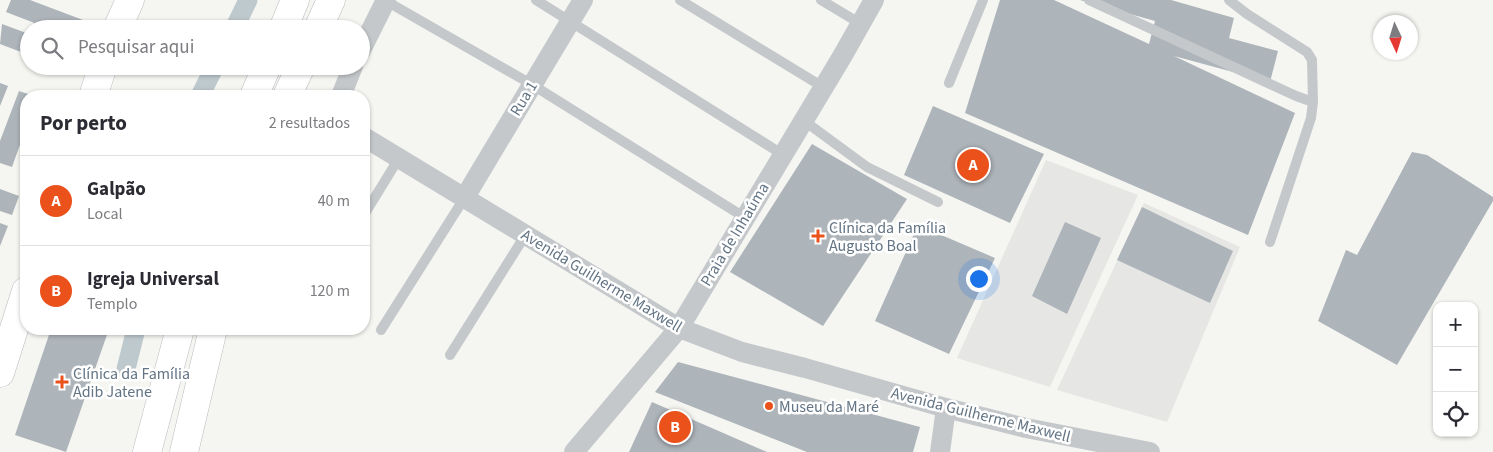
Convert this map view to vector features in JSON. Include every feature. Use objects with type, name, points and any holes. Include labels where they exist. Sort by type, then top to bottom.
[{"type":"main road","points":[[121,20],[130,0]]},
{"type":"main road","points":[[287,20],[295,0]]},
{"type":"main road","points":[[322,20],[331,0]]},
{"type":"main road","points":[[95,90],[100,75]]},
{"type":"main road","points":[[257,90],[263,75]]},
{"type":"main road","points":[[290,90],[297,75]]},
{"type":"main road","points":[[0,373],[7,324],[20,301]]},
{"type":"main road","points":[[145,449],[178,335]]},
{"type":"main road","points":[[184,452],[212,335]]},
{"type":"street","points":[[370,32],[386,0]]},
{"type":"street","name":"Rua 1","points":[[465,197],[583,0]]},
{"type":"street","name":"Praia de Inhaúma","points":[[574,452],[679,328],[874,0]]},
{"type":"street","points":[[343,90],[349,75]]},
{"type":"street","name":"Avenida Guilherme Maxwell","points":[[370,141],[679,328],[742,352],[946,408],[1026,428],[1150,452]]},
{"type":"street","points":[[940,452],[946,408]]},
{"type":"lane","points":[[386,0],[531,84],[744,217]]},
{"type":"lane","points":[[536,0],[782,154]]},
{"type":"lane","points":[[680,0],[824,87]]},
{"type":"lane","points":[[821,0],[861,24]]},
{"type":"lane","points":[[949,83],[983,0]]},
{"type":"lane","points":[[1089,0],[1296,96],[1313,102]]},
{"type":"lane","points":[[1229,0],[1247,14],[1308,52],[1312,60],[1313,102],[1311,118],[1270,242]]},
{"type":"lane","points":[[803,120],[867,167],[938,202]]},
{"type":"lane","points":[[370,205],[399,158]]},
{"type":"lane","points":[[381,330],[465,197]]},
{"type":"lane","points":[[450,354],[526,234]]},
{"type":"shaded area","points":[[1046,160],[1138,195],[1050,387],[957,358]]},
{"type":"shaded area","points":[[1144,203],[1240,247],[1167,422],[1057,390]]},
{"type":"building","points":[[11,0],[30,0],[83,20],[27,20],[6,12]]},
{"type":"building","points":[[1000,0],[1054,0],[1149,44],[1155,21],[1080,0],[1171,0],[1234,18],[1229,38],[1278,51],[1270,82],[1174,56],[1295,113],[1248,235],[965,113]]},
{"type":"building","points":[[2,24],[20,31],[20,52],[0,44]]},
{"type":"building","points":[[0,83],[8,86],[0,106]]},
{"type":"building","points":[[20,91],[20,145],[12,167],[0,163],[0,141]]},
{"type":"building","points":[[933,106],[1044,154],[1010,223],[904,175]]},
{"type":"building","name":"Clínica da Família Augusto Boal","points":[[812,144],[907,199],[823,326],[730,272]]},
{"type":"building","points":[[1412,152],[1427,155],[1493,197],[1493,201],[1397,365],[1318,321],[1346,250],[1357,255]]},
{"type":"building","points":[[0,189],[19,196],[12,215],[0,211]]},
{"type":"building","points":[[1142,207],[1233,251],[1210,303],[1117,260]]},
{"type":"building","points":[[1065,222],[1101,238],[1067,314],[1032,296]]},
{"type":"building","points":[[0,223],[8,226],[0,246]]},
{"type":"building","points":[[918,225],[995,258],[949,354],[875,321]]},
{"type":"building","name":"Clínica da Família Adib Jatene","points":[[49,335],[107,335],[66,452],[15,435]]},
{"type":"building","name":"Museu da Maré","points":[[678,362],[920,427],[913,452],[807,452],[655,392]]},
{"type":"building","points":[[652,402],[767,452],[629,452]]},
{"type":"waterway","points":[[238,20],[248,0]]},
{"type":"waterway","points":[[203,90],[210,75]]},
{"type":"waterway","points":[[126,369],[134,335]]},
{"type":"place","name":"Galpão","points":[[973,165]]},
{"type":"place","name":"Clínica da Família Augusto Boal","points":[[818,236]]},
{"type":"place","name":"Clínica da Família Adib Jatene","points":[[62,382]]},
{"type":"place","name":"Museu da Maré","points":[[769,406]]},
{"type":"place","name":"Igreja Universal","points":[[675,427]]}]
